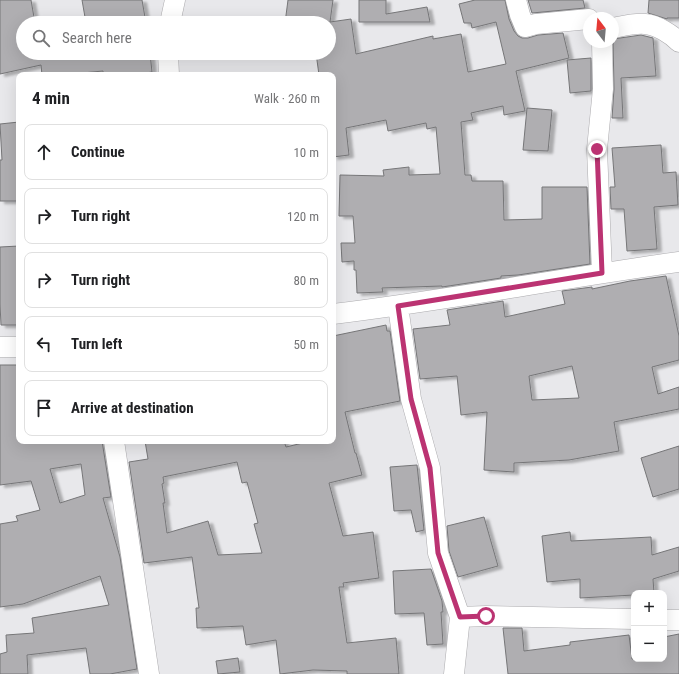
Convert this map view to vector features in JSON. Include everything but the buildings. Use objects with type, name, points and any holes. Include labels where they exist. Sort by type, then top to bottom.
[{"type":"street","points":[[172,16],[175,0]]},
{"type":"street","points":[[516,0],[525,27],[536,24],[583,20]]},
{"type":"street","points":[[619,27],[646,24],[659,28],[674,37],[679,42]]},
{"type":"street","points":[[602,48],[603,89],[597,149],[602,273]]},
{"type":"street","points":[[168,60],[169,72]]},
{"type":"street","points":[[336,314],[398,306],[679,262]]},
{"type":"street","points":[[398,306],[411,399],[430,468],[438,553],[460,617],[454,674]]},
{"type":"street","points":[[0,347],[16,346]]},
{"type":"street","points":[[114,444],[149,674]]},
{"type":"street","points":[[460,617],[486,616],[631,619]]},
{"type":"street","points":[[667,620],[679,620]]},
{"type":"route","points":[[486,616],[460,617],[438,553],[430,468],[411,399],[398,306],[602,273],[597,149]]}]
